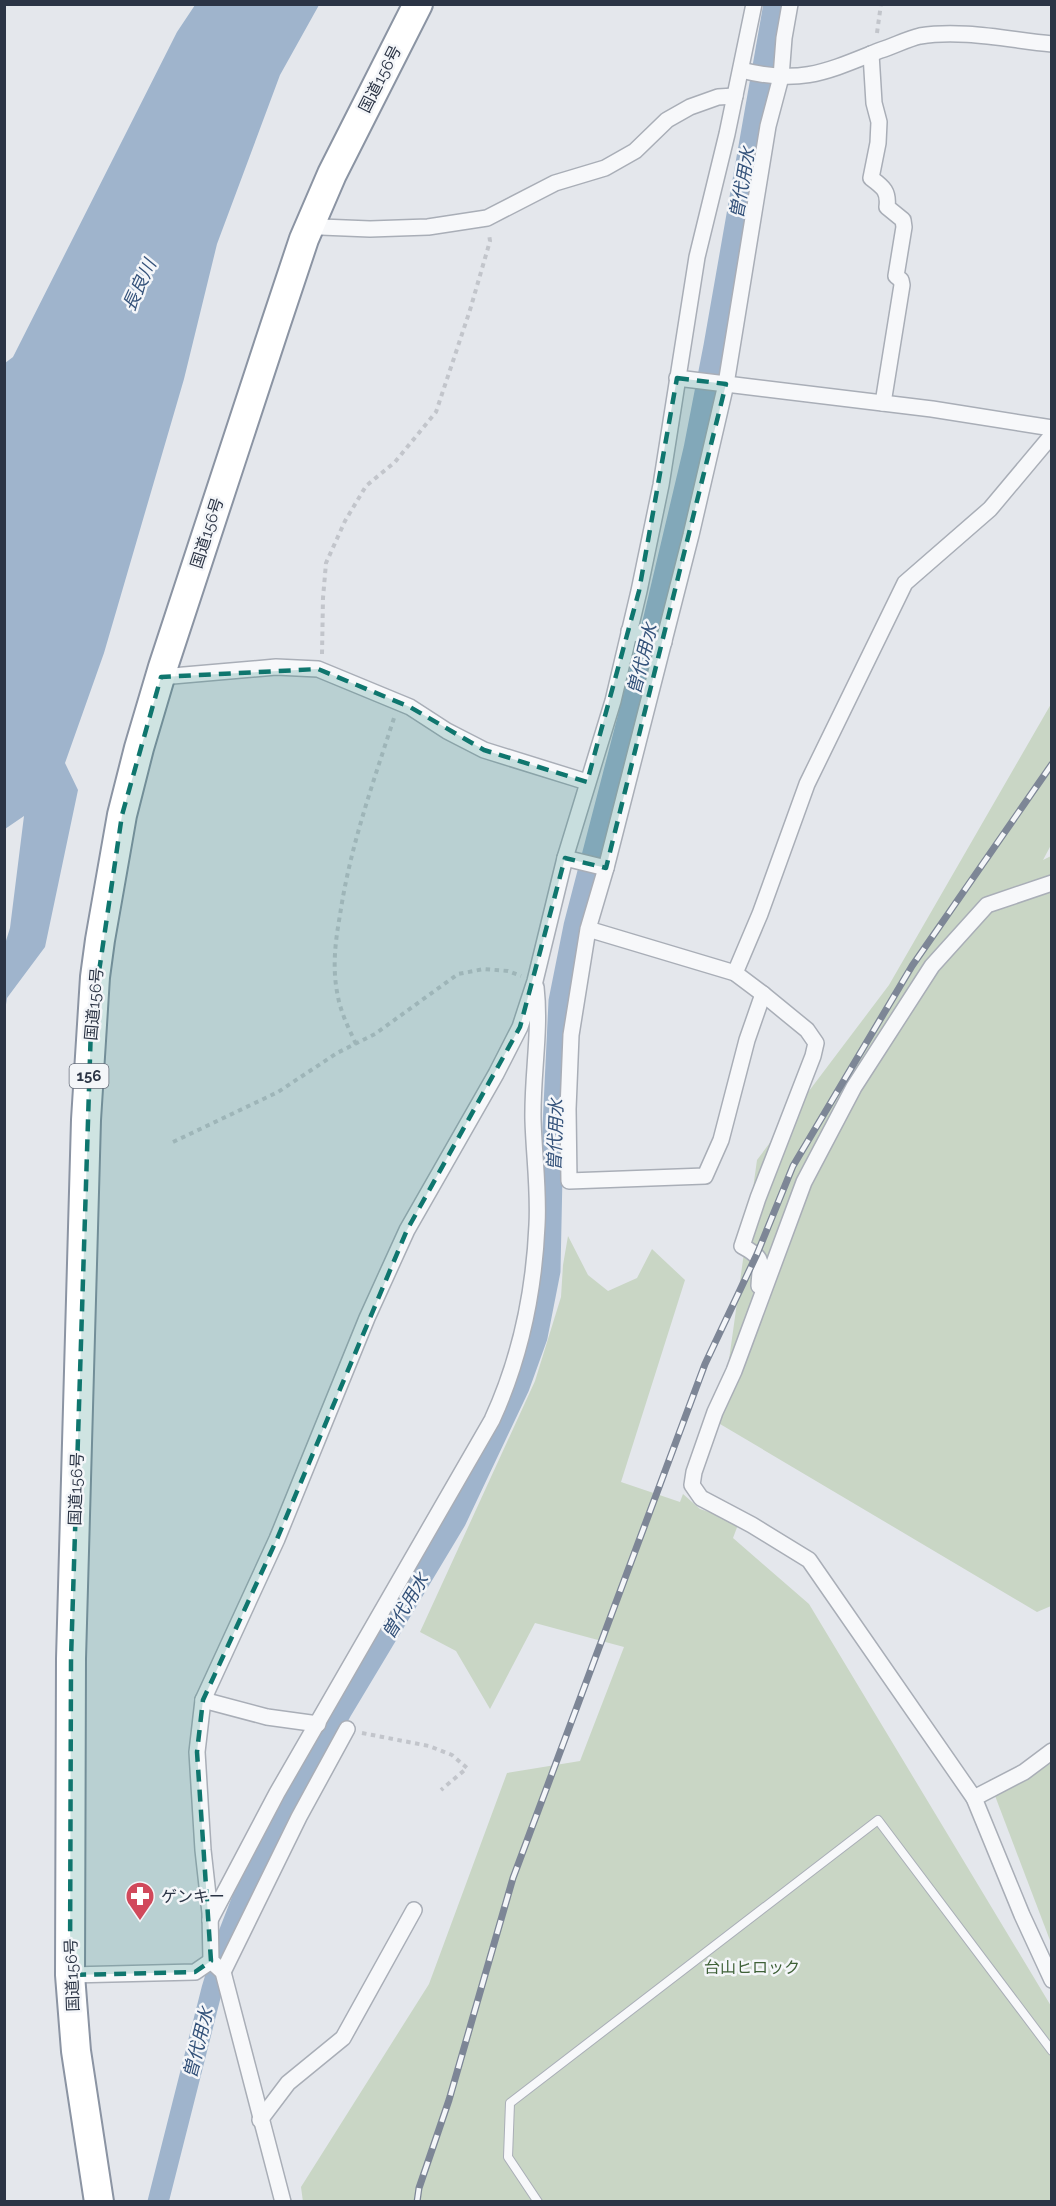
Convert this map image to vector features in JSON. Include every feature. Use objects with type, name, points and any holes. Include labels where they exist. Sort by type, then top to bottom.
[{"type":"highway","name":"国道156号","points":[[99,2202],[76,2051],[70,1975],[71,1659],[86,1132],[100,940],[122,815],[139,747],[275,326],[312,222],[338,160],[418,4]]},
{"type":"street","points":[[283,2202],[217,1967],[210,1920],[197,1752],[203,1701],[278,1539],[367,1318],[407,1230],[496,1074],[520,1027],[535,981],[572,859],[587,782],[634,633],[661,485],[697,257],[735,96],[746,71],[754,4]]},
{"type":"street","points":[[763,994],[747,1040],[721,1140],[705,1176],[569,1181],[570,1035],[588,929],[661,641],[691,535],[790,4]]},
{"type":"street","points":[[746,71],[776,77],[813,75],[916,37],[937,34],[1052,44]]},
{"type":"street","points":[[871,54],[874,103],[879,122],[878,142],[871,178],[886,190],[887,207],[903,220],[904,227],[896,276],[902,285],[883,403]]},
{"type":"street","points":[[312,222],[321,227],[370,229],[428,227],[488,218],[555,183],[605,168],[635,151],[667,120],[690,107],[718,97],[735,96]]},
{"type":"street","points":[[677,378],[883,403],[1052,428]]},
{"type":"street","points":[[735,973],[760,914],[807,784],[905,583],[990,509],[1052,435]]},
{"type":"street","points":[[634,633],[661,641]]},
{"type":"street","points":[[161,677],[276,667],[322,670],[410,707],[447,731],[484,750],[587,782]]},
{"type":"street","points":[[572,859],[602,867]]},
{"type":"street","points":[[1052,883],[987,906],[932,966],[854,1087],[804,1182],[734,1371],[715,1412],[694,1472],[692,1485],[701,1498],[753,1525],[808,1560],[974,1798],[1022,1915],[1052,1980]]},
{"type":"street","points":[[588,929],[735,973],[807,1030],[816,1043],[742,1246],[757,1254],[760,1260],[758,1304]]},
{"type":"street","points":[[210,1920],[277,1793],[492,1420],[502,1397],[521,1338],[533,1279],[537,1223],[533,1119],[538,1007],[535,981]]},
{"type":"street","points":[[203,1701],[267,1717],[318,1724]]},
{"type":"street","points":[[70,1975],[195,1972],[217,1967],[347,1729]]},
{"type":"street","points":[[974,1798],[1024,1772],[1052,1751]]},
{"type":"street","points":[[260,2120],[288,2083],[342,2038],[414,1910]]},
{"type":"lane","points":[[538,2202],[508,2157],[510,2103],[878,1820],[1052,2051]]},
{"type":"path","points":[[871,54],[881,4]]},
{"type":"path","points":[[322,670],[326,563],[345,521],[366,486],[395,462],[436,412],[490,241],[488,218]]},
{"type":"path","points":[[356,1044],[344,1018],[338,997],[334,965],[336,938],[352,849],[399,702]]},
{"type":"path","points":[[174,1142],[279,1092],[311,1069],[375,1034],[458,974],[484,969],[508,971],[535,981]]},
{"type":"path","points":[[347,1729],[429,1746],[452,1755],[467,1768],[441,1790]]},
{"type":"highlighted area","points":[[677,378],[726,384],[606,868],[565,858],[520,1027],[407,1230],[277,1539],[203,1700],[197,1752],[211,1961],[195,1972],[70,1975],[71,1659],[91,1026],[122,815],[161,677],[318,669],[410,707],[484,750],[587,782],[639,591]]},
{"type":"green space","points":[[1051,704],[1051,845],[1043,860],[1051,856],[1051,1606],[1037,1612],[720,1424],[757,1160],[889,985]]},
{"type":"green space","name":"台山ヒロック","points":[[568,1236],[588,1275],[608,1291],[637,1278],[652,1249],[685,1280],[621,1482],[680,1502],[683,1494],[700,1509],[739,1522],[733,1538],[809,1604],[1051,2006],[1051,2201],[303,2202],[301,2187],[429,1984],[507,1773],[580,1761],[624,1647],[535,1623],[490,1709],[456,1651],[420,1632],[535,1381],[561,1297]]},
{"type":"green space","points":[[1051,1754],[1051,1943],[989,1780]]},
{"type":"water","name":"長良川","points":[[195,5],[319,5],[280,75],[217,244],[184,379],[104,653],[65,763],[78,790],[45,947],[7,998],[5,1011],[5,944],[10,928],[24,816],[5,829],[5,363],[13,357],[177,32]]},
{"type":"waterway","name":"曽代用水","points":[[158,2202],[212,1989],[228,1936],[249,1882],[342,1710],[456,1520],[519,1387],[537,1337],[550,1271],[559,1001],[574,926],[654,618],[694,449],[774,4]]},
{"type":"railway","points":[[417,2202],[419,2188],[449,2100],[513,1878],[705,1364],[757,1254],[793,1166],[912,966],[1052,764]]},
{"type":"place","name":"ゲンキー","points":[[140,1922]]}]
